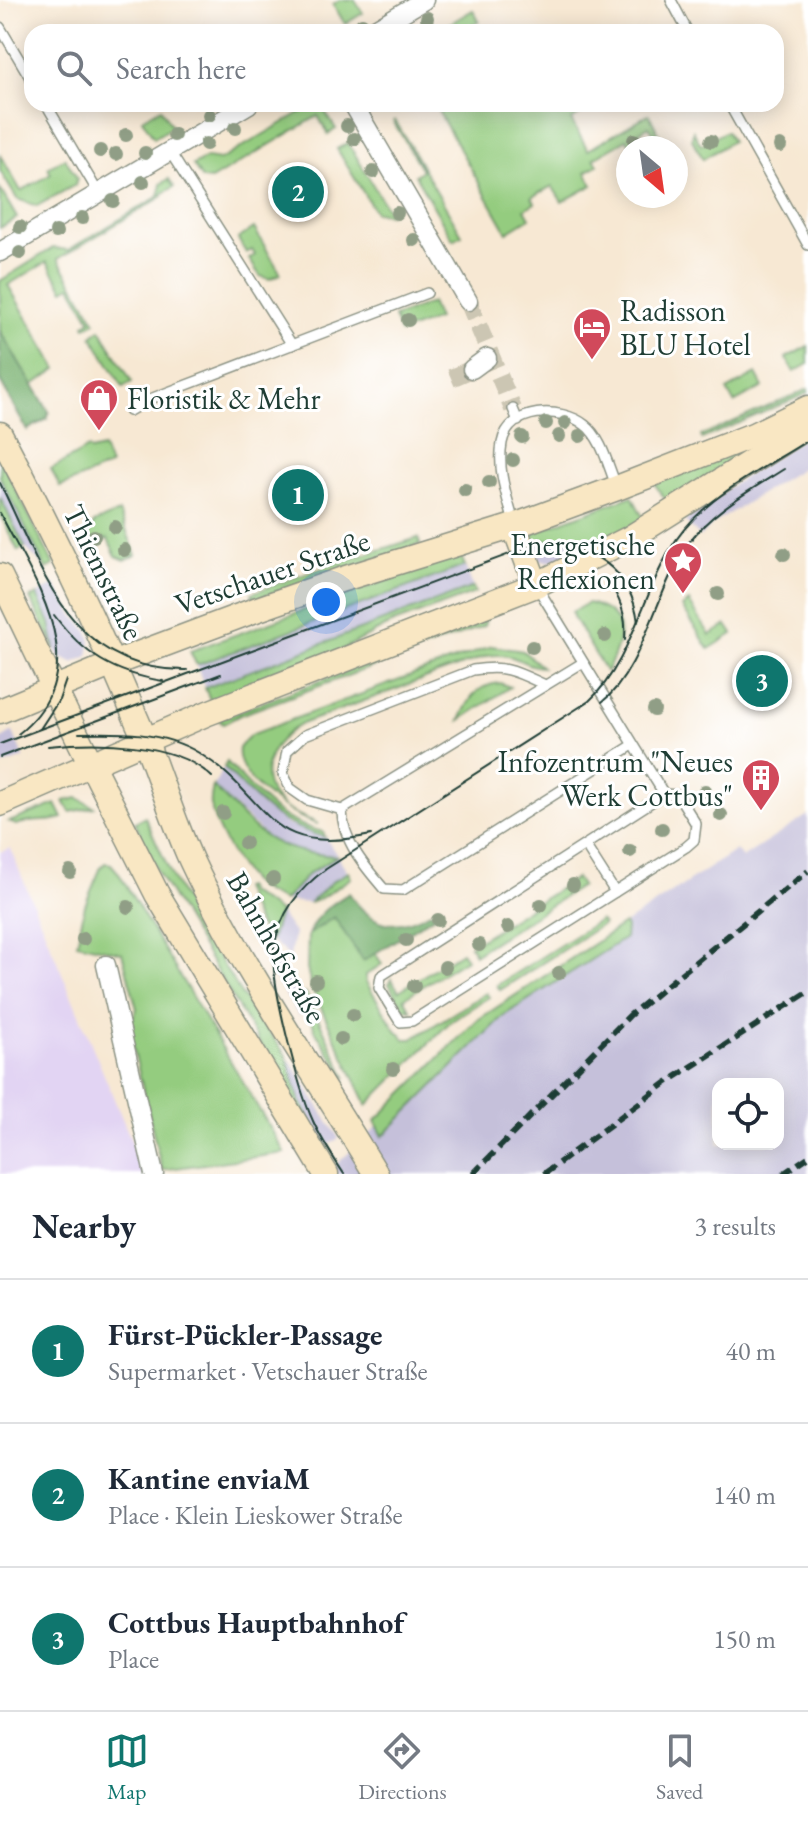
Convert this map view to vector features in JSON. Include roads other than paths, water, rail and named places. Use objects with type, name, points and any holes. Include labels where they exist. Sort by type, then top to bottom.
[{"type":"main road","name":"Vetschauer Straße","points":[[0,711],[113,664],[343,579],[514,526],[617,488],[753,435],[808,408]]},
{"type":"main road","points":[[0,804],[145,740],[536,585],[641,531],[808,426]]},
{"type":"main road","name":"Thiemstraße","points":[[0,434],[113,664],[145,740]]},
{"type":"main road","points":[[514,526],[536,585]]},
{"type":"main road","points":[[0,576],[157,894],[322,1167]]},
{"type":"main road","name":"Bahnhofstraße","points":[[145,740],[166,803],[192,862],[276,1015],[376,1174]]},
{"type":"street","points":[[384,24],[424,0]]},
{"type":"street","points":[[0,252],[236,112]]},
{"type":"street","points":[[358,112],[468,301]]},
{"type":"street","points":[[106,965],[154,1174]]},
{"type":"lane","points":[[671,0],[684,24]]},
{"type":"lane","points":[[0,27],[24,68]]},
{"type":"lane","points":[[51,112],[99,194]]},
{"type":"lane","points":[[733,112],[808,245]]},
{"type":"lane","points":[[170,152],[292,345]]},
{"type":"lane","points":[[129,411],[150,399],[427,293]]},
{"type":"lane","points":[[513,409],[518,421]]},
{"type":"lane","points":[[514,526],[502,480],[503,440],[518,421],[543,411],[561,414],[585,424],[598,441],[617,488]]},
{"type":"lane","points":[[536,585],[664,794]]},
{"type":"lane","points":[[545,685],[498,666],[473,670],[305,735],[287,751],[283,773],[290,788],[307,800],[342,810],[582,663]]},
{"type":"lane","points":[[342,810],[342,826],[369,872],[384,889],[403,890],[633,745]]},
{"type":"lane","points":[[664,794],[678,795],[696,824],[694,840],[686,847],[412,1021],[400,1022],[379,988],[381,976],[664,794]]},
{"type":"lane","points":[[585,845],[615,892]]},
{"type":"tunnel","points":[[468,301],[513,409]]},
{"type":"tunnel","points":[[451,378],[472,369]]},
{"type":"tram line","points":[[344,1174],[307,1106],[280,1009],[274,948],[281,924],[292,903],[326,869],[589,701],[616,667],[665,559],[689,524],[720,496],[808,440]]},
{"type":"tram line","points":[[602,702],[628,671],[676,563],[696,533],[719,512],[784,469]]},
{"type":"tram line","points":[[0,483],[47,581],[66,610],[88,635],[114,654],[147,666],[187,670]]},
{"type":"tram line","points":[[0,513],[42,597],[57,654],[54,682],[42,709],[18,734]]},
{"type":"tram line","points":[[0,744],[539,543],[575,548],[605,563],[627,587],[638,622]]},
{"type":"tram line","points":[[605,577],[621,607],[625,640]]},
{"type":"tram line","points":[[54,615],[77,641],[101,660],[129,673],[163,681]]},
{"type":"tram line","points":[[0,757],[221,674]]},
{"type":"tram line","points":[[40,729],[59,700],[66,680]]},
{"type":"tram line","points":[[79,733],[140,734],[171,740],[199,753],[223,770],[272,820],[288,831],[308,838],[335,840],[371,835]]},
{"type":"tram line","points":[[48,746],[111,744],[157,750],[178,756],[212,777]]},
{"type":"railway","points":[[473,1174],[630,1015],[808,871]]},
{"type":"railway","points":[[544,1174],[666,1083],[808,992]]},
{"type":"railway","points":[[783,1174],[808,1157]]},
{"type":"place","name":"Kantine enviaM","points":[[298,192]]},
{"type":"place","name":"Radisson BLU Hotel","points":[[592,361]]},
{"type":"place","name":"Floristik & Mehr","points":[[99,432]]},
{"type":"place","name":"Fürst-Pückler-Passage","points":[[298,495]]},
{"type":"place","name":"Energetische Reflexionen","points":[[683,595]]},
{"type":"place","name":"Cottbus Hauptbahnhof","points":[[762,681]]},
{"type":"place","name":"Infozentrum \"Neues Werk Cottbus\"","points":[[761,812]]}]
